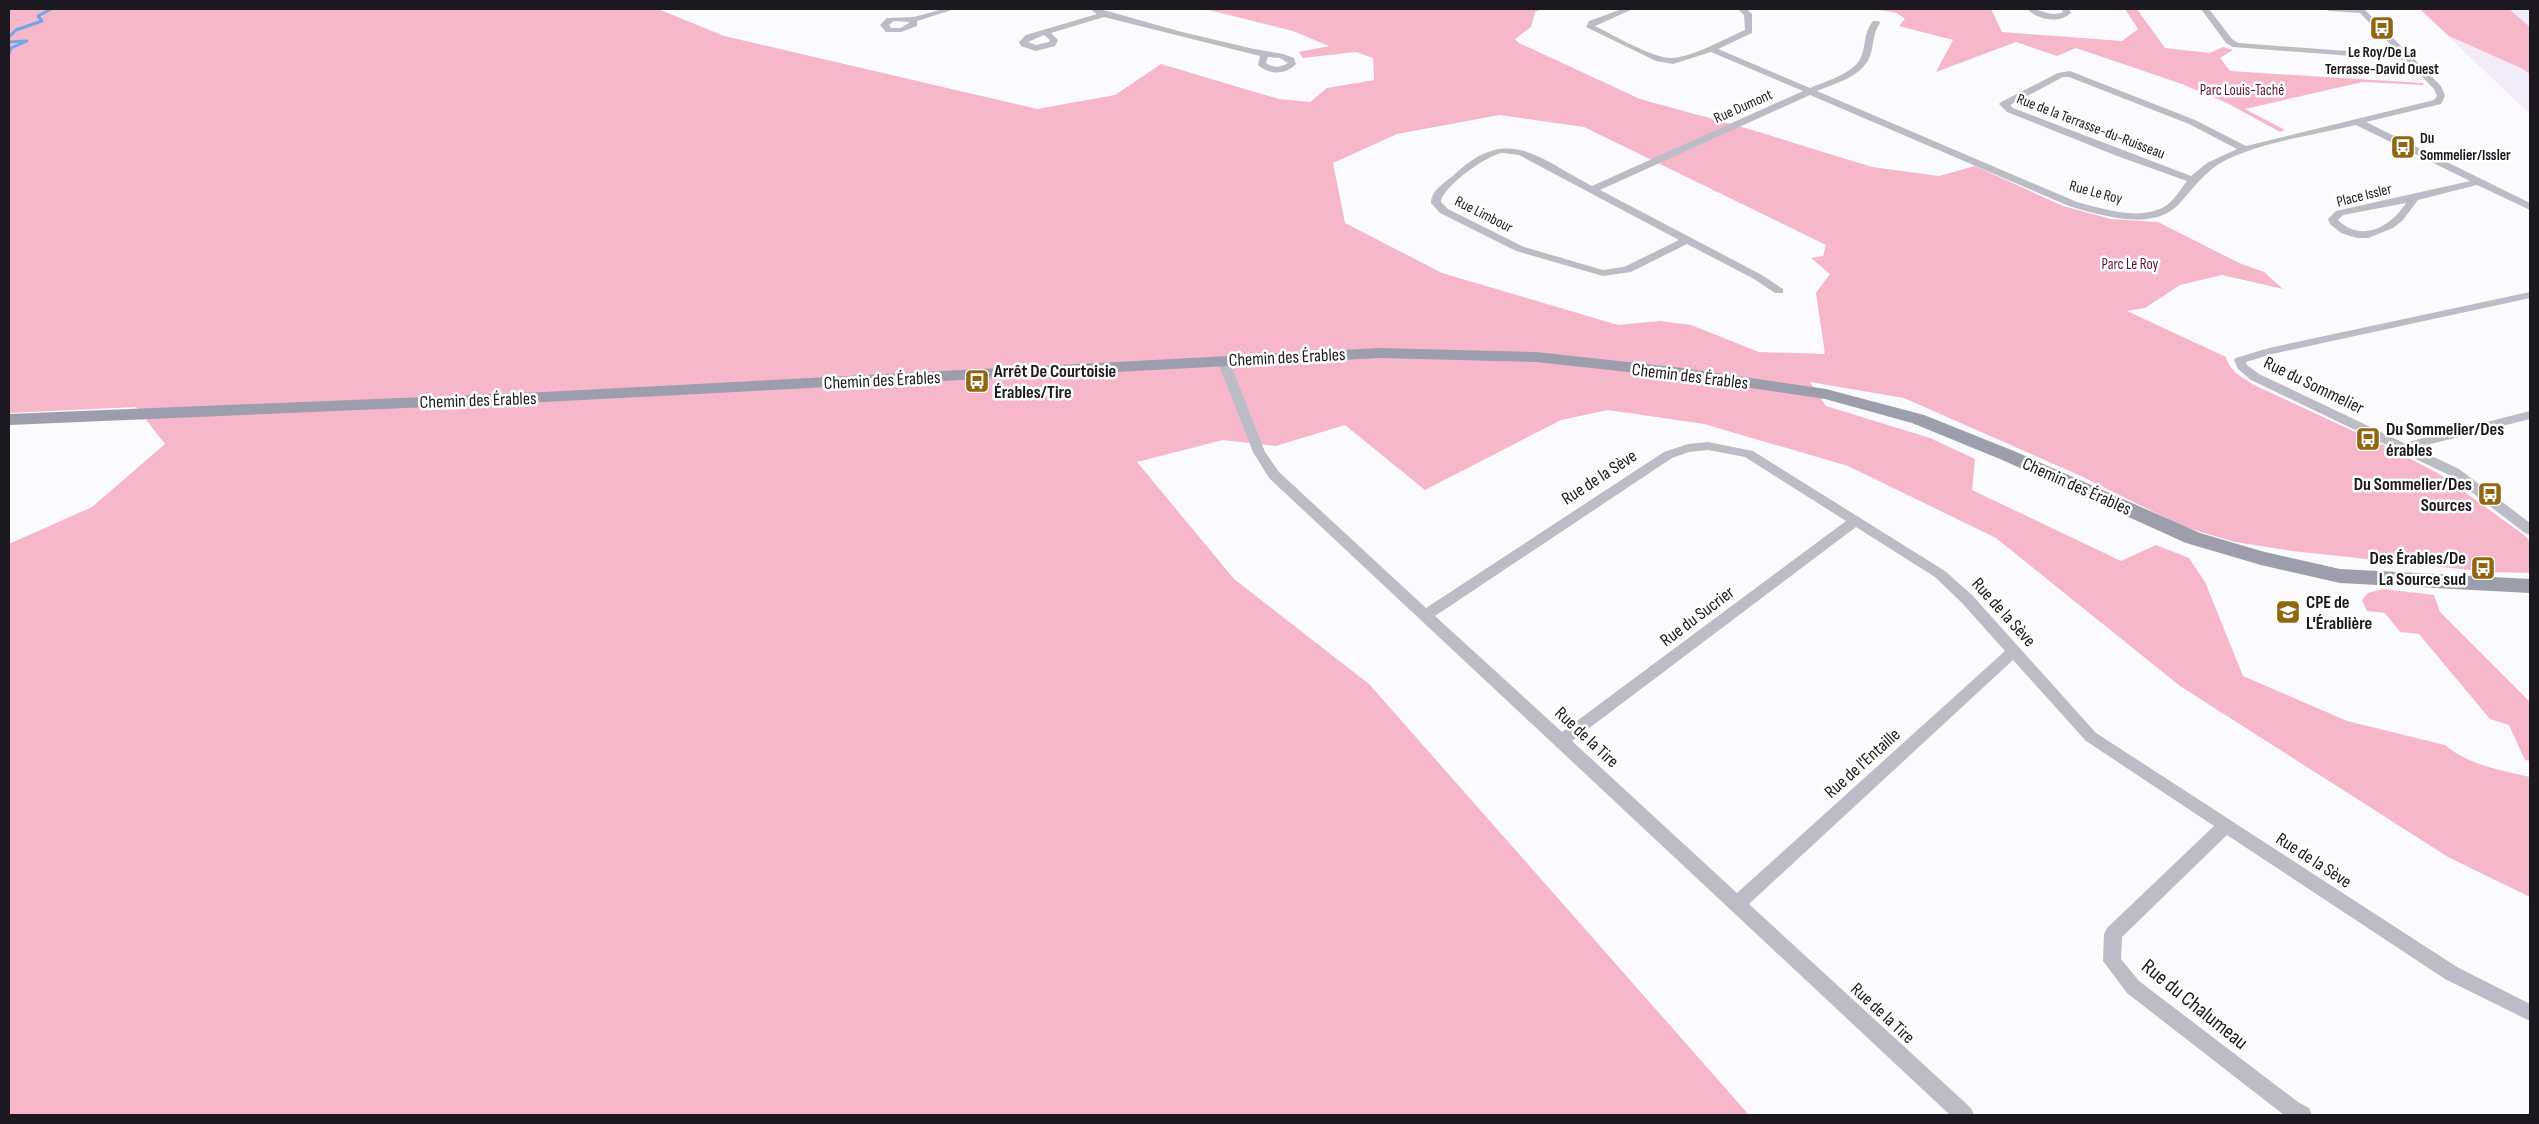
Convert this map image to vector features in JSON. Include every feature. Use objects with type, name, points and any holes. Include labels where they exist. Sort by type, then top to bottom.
[{"type":"street","points":[[912,20],[951,9]]},
{"type":"street","points":[[1094,9],[1104,14],[1264,55]]},
{"type":"street","points":[[1629,9],[1592,23],[1590,28],[1656,58],[1667,61],[1682,60],[1749,31],[1748,14],[1742,9]]},
{"type":"street","points":[[2031,9],[2039,14],[2052,17],[2066,14],[2068,12],[2065,9]]},
{"type":"street","points":[[2205,9],[2229,41],[2236,45],[2408,58]]},
{"type":"street","points":[[2330,9],[2361,10]]},
{"type":"street","name":"Rue Le Roy","points":[[1711,49],[2061,198],[2096,210],[2122,215],[2158,213],[2174,204],[2193,180],[2226,156],[2245,148],[2425,106],[2440,99],[2438,88],[2361,10]]},
{"type":"street","points":[[1046,32],[1104,14]]},
{"type":"street","name":"Rue Dumont","points":[[1592,190],[1812,92],[1860,67],[1868,57],[1870,30],[1876,23]]},
{"type":"street","name":"Rue de la Terrasse-du-Ruisseau","points":[[2193,180],[2019,114],[2004,104],[2061,74],[2070,74],[2192,122],[2245,148]]},
{"type":"street","points":[[2358,122],[2530,207]]},
{"type":"street","name":"Rue Limbour","points":[[1687,240],[1627,270],[1603,273],[1520,249],[1444,210],[1436,203],[1437,195],[1479,156],[1498,149],[1522,153],[1687,240],[1779,291]]},
{"type":"street","name":"Place Issler","points":[[2414,198],[2408,210],[2393,225],[2378,233],[2355,233],[2334,222],[2333,219],[2340,213],[2414,198],[2477,182]]},
{"type":"street","name":"Rue du Sommelier","points":[[2530,295],[2268,351],[2240,360],[2242,367],[2255,377],[2454,472],[2530,530]]},
{"type":"street","name":"Chemin des Érables","points":[[9,420],[594,395],[1380,353],[1536,358],[1683,374],[1826,394],[1918,419],[2007,455],[2193,538],[2261,558],[2340,576],[2530,586]]},
{"type":"street","name":"Rue de la Tire","points":[[1223,360],[1259,452],[1274,476],[1964,1115]]},
{"type":"street","points":[[2404,447],[2530,415]]},
{"type":"street","name":"Rue de la Sève","points":[[1426,615],[1668,456],[1693,446],[1718,445],[1748,454],[1940,574],[1967,599],[2091,737],[2452,974],[2530,1013]]},
{"type":"street","name":"Rue du Sucrier","points":[[1561,741],[1856,520]]},
{"type":"street","name":"Rue de l'Entaille","points":[[1737,904],[2013,652]]},
{"type":"street","name":"Rue du Chalumeau","points":[[2225,826],[2114,934],[2112,961],[2134,987],[2291,1109],[2302,1115]]},
{"type":"shaded area","points":[[2419,9],[2530,9],[2530,114],[2473,60]]},
{"type":"green space","name":"Parc Le Roy","points":[[9,9],[658,9],[724,36],[1037,109],[1115,95],[1161,64],[1279,99],[1310,102],[1327,88],[1374,80],[1373,58],[1356,52],[1303,58],[1299,52],[1329,46],[1293,31],[1205,9],[1541,9],[1535,12],[1531,27],[1515,39],[1519,43],[1640,99],[1749,129],[1872,167],[1939,176],[1975,166],[2063,206],[2111,219],[2158,222],[2239,263],[2264,272],[2283,289],[2222,275],[2180,285],[2145,308],[2127,311],[2226,357],[2233,370],[2254,385],[2394,450],[2441,475],[2530,541],[2530,573],[2489,572],[2292,551],[2235,542],[2184,527],[2081,476],[1904,398],[1810,382],[1826,406],[1930,438],[1975,459],[1972,490],[2121,561],[2156,545],[2189,558],[2205,582],[2243,676],[2347,721],[2445,745],[2454,752],[2475,762],[2530,777],[2530,897],[2448,857],[2180,686],[1996,538],[1848,466],[1704,424],[1608,410],[1561,420],[1425,490],[1345,425],[1276,446],[1223,440],[1137,462],[1234,579],[1369,684],[1749,1115],[9,1115],[9,544],[92,507],[165,444],[136,407],[9,413]],"holes":[[[1499,115],[1584,127],[1826,245],[1823,256],[1811,258],[1830,274],[1816,293],[1825,354],[1759,352],[1691,325],[1660,321],[1618,325],[1442,273],[1345,223],[1333,163],[1397,134]]]},
{"type":"green space","name":"Parc Louis-Taché","points":[[1873,9],[1991,9],[2002,32],[2122,41],[2138,29],[2125,9],[2137,9],[2165,48],[2210,53],[2223,47],[2233,50],[2220,58],[2230,71],[2422,83],[2424,85],[2363,82],[2245,109],[2285,130],[2280,132],[2229,104],[2182,84],[2076,48],[2057,56],[2016,42],[1936,72],[1953,40],[1899,26],[1905,19],[1897,13]]},
{"type":"green space","points":[[2420,9],[2509,9],[2530,27],[2530,74],[2523,69],[2449,36]]},
{"type":"green space","points":[[2383,589],[2434,595],[2440,612],[2530,702],[2530,761],[2525,760],[2509,725],[2490,719],[2419,634],[2400,632],[2385,613],[2367,611],[2362,600],[2368,593]]},
{"type":"waterway","points":[[9,37],[16,30],[42,21],[38,16],[51,9]]},
{"type":"waterway","points":[[9,42],[27,41],[11,48],[9,53]]},
{"type":"place","name":"Le Roy/De La Terrasse-David Ouest","points":[[2382,28]]},
{"type":"place","name":"Du Sommelier/Issler","points":[[2403,147]]},
{"type":"place","name":"Arrêt De Courtoisie Érables/Tire","points":[[977,381]]},
{"type":"place","name":"Du Sommelier/Des érables","points":[[2368,439]]},
{"type":"place","name":"Du Sommelier/Des Sources","points":[[2490,494]]},
{"type":"place","name":"Des Érables/De La Source sud","points":[[2483,568]]},
{"type":"place","name":"CPE de L'Érablière","points":[[2288,612]]}]
